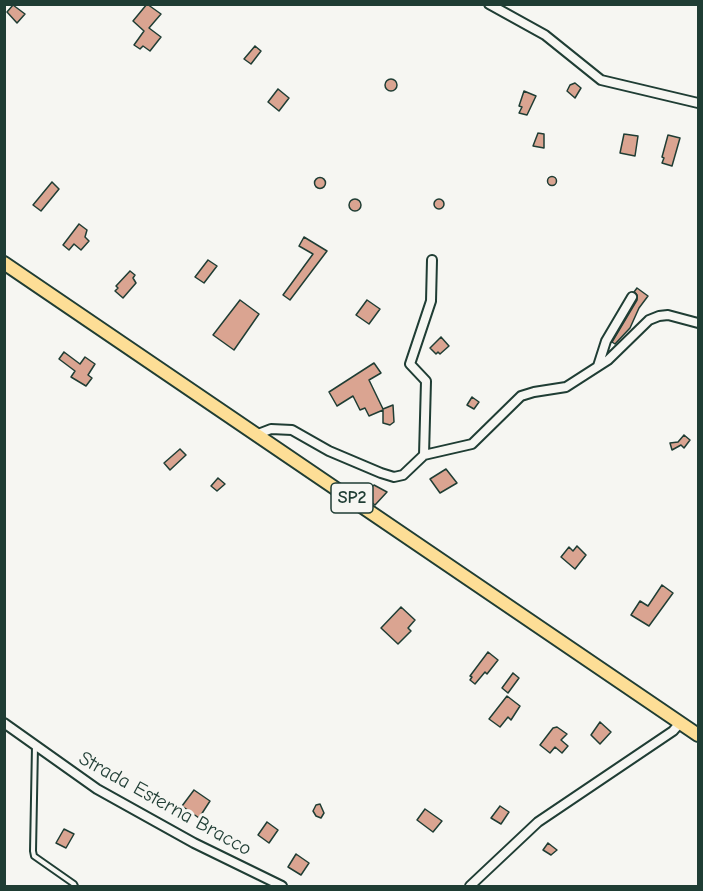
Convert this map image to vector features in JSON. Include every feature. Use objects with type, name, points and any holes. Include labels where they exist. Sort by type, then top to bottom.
[{"type":"main road","name":"SP2","points":[[4,263],[699,735]]},
{"type":"street","points":[[489,4],[545,36],[601,80],[699,103]]},
{"type":"street","points":[[424,455],[426,381],[410,364],[431,301],[432,260]]},
{"type":"street","points":[[598,366],[606,341],[632,297]]},
{"type":"street","points":[[258,434],[271,429],[292,430],[329,451],[394,477],[403,475],[424,455],[472,444],[521,396],[566,387],[608,360],[649,320],[668,315],[699,323]]},
{"type":"street","name":"Strada Esterna Bracco","points":[[4,723],[97,789],[194,843],[282,886]]},
{"type":"street","points":[[470,886],[538,822],[673,731],[680,723]]},
{"type":"lane","points":[[35,745],[34,856],[75,886]]},
{"type":"building","points":[[147,4],[161,14],[149,28],[161,37],[150,51],[143,46],[140,49],[134,45],[144,31],[133,21]]},
{"type":"building","points":[[13,5],[25,14],[17,23],[7,12]]},
{"type":"building","points":[[255,46],[261,51],[251,64],[244,59]]},
{"type":"building","points":[[393,79],[397,85],[393,91],[389,91],[385,83]]},
{"type":"building","points":[[575,83],[581,88],[575,98],[567,91],[570,85]]},
{"type":"building","points":[[278,89],[289,98],[279,111],[268,102]]},
{"type":"building","points":[[524,91],[536,96],[527,115],[519,113]]},
{"type":"building","points":[[538,133],[544,134],[544,148],[533,146]]},
{"type":"building","points":[[624,134],[638,136],[635,156],[620,153]]},
{"type":"building","points":[[668,135],[680,138],[672,166],[662,163]]},
{"type":"building","points":[[552,176],[557,181],[552,186],[547,181]]},
{"type":"building","points":[[320,178],[324,179],[324,187],[320,188],[316,187],[315,183],[316,179]]},
{"type":"building","points":[[52,182],[59,189],[41,211],[33,205]]},
{"type":"building","points":[[357,199],[361,205],[357,211],[353,211],[349,203]]},
{"type":"building","points":[[439,199],[443,200],[443,208],[439,209],[435,208],[434,204],[435,200]]},
{"type":"building","points":[[79,224],[87,230],[85,237],[89,241],[81,250],[74,244],[69,250],[63,245]]},
{"type":"building","points":[[304,237],[327,251],[290,300],[283,295],[313,254],[299,246]]},
{"type":"building","points":[[208,260],[217,266],[204,283],[195,277]]},
{"type":"building","points":[[130,271],[135,275],[133,278],[136,283],[123,298],[115,291],[118,288],[116,286]]},
{"type":"building","points":[[637,288],[648,296],[639,308],[630,328],[615,344],[612,342],[637,300],[634,292]]},
{"type":"building","points":[[240,300],[259,314],[234,350],[213,335]]},
{"type":"building","points":[[367,300],[380,309],[369,324],[356,315]]},
{"type":"building","points":[[441,337],[449,346],[440,354],[438,352],[436,354],[430,348]]},
{"type":"building","points":[[64,352],[80,364],[85,357],[95,364],[88,375],[92,378],[86,386],[71,377],[75,371],[59,359]]},
{"type":"building","points":[[374,363],[381,373],[369,380],[383,409],[393,405],[394,422],[390,425],[383,423],[383,410],[369,416],[365,408],[360,410],[353,396],[337,406],[329,392]]},
{"type":"building","points":[[472,397],[479,402],[474,409],[467,405]]},
{"type":"building","points":[[684,435],[690,440],[684,448],[681,445],[672,450],[670,443],[678,442]]},
{"type":"building","points":[[180,449],[186,455],[170,470],[164,463]]},
{"type":"building","points":[[446,469],[457,483],[440,493],[430,479]]},
{"type":"building","points":[[218,478],[225,484],[217,491],[211,486]]},
{"type":"building","points":[[374,485],[387,492],[375,505],[363,495]]},
{"type":"building","points":[[577,546],[586,555],[575,569],[561,557],[569,547],[573,551]]},
{"type":"building","points":[[662,585],[673,593],[649,626],[631,615],[640,601],[648,606]]},
{"type":"building","points":[[401,607],[415,620],[408,628],[411,631],[398,644],[381,628]]},
{"type":"building","points":[[488,652],[498,660],[475,684],[470,680],[472,677],[470,676]]},
{"type":"building","points":[[513,673],[519,678],[508,693],[502,688]]},
{"type":"building","points":[[507,696],[520,706],[511,720],[508,717],[500,727],[489,719]]},
{"type":"building","points":[[600,722],[611,732],[600,744],[591,735]]},
{"type":"building","points":[[557,727],[567,734],[561,740],[568,746],[562,753],[555,747],[550,753],[540,745],[553,728]]},
{"type":"building","points":[[194,790],[210,801],[199,818],[182,806]]},
{"type":"building","points":[[320,804],[324,813],[321,818],[313,811],[316,805]]},
{"type":"building","points":[[500,806],[509,812],[501,824],[491,818]]},
{"type":"building","points":[[425,809],[442,821],[433,832],[417,820]]},
{"type":"building","points":[[267,822],[278,830],[269,843],[258,835]]},
{"type":"building","points":[[64,829],[74,834],[66,848],[56,843]]},
{"type":"building","points":[[548,843],[557,850],[551,855],[543,850]]},
{"type":"building","points":[[296,854],[309,863],[301,875],[288,867]]}]
